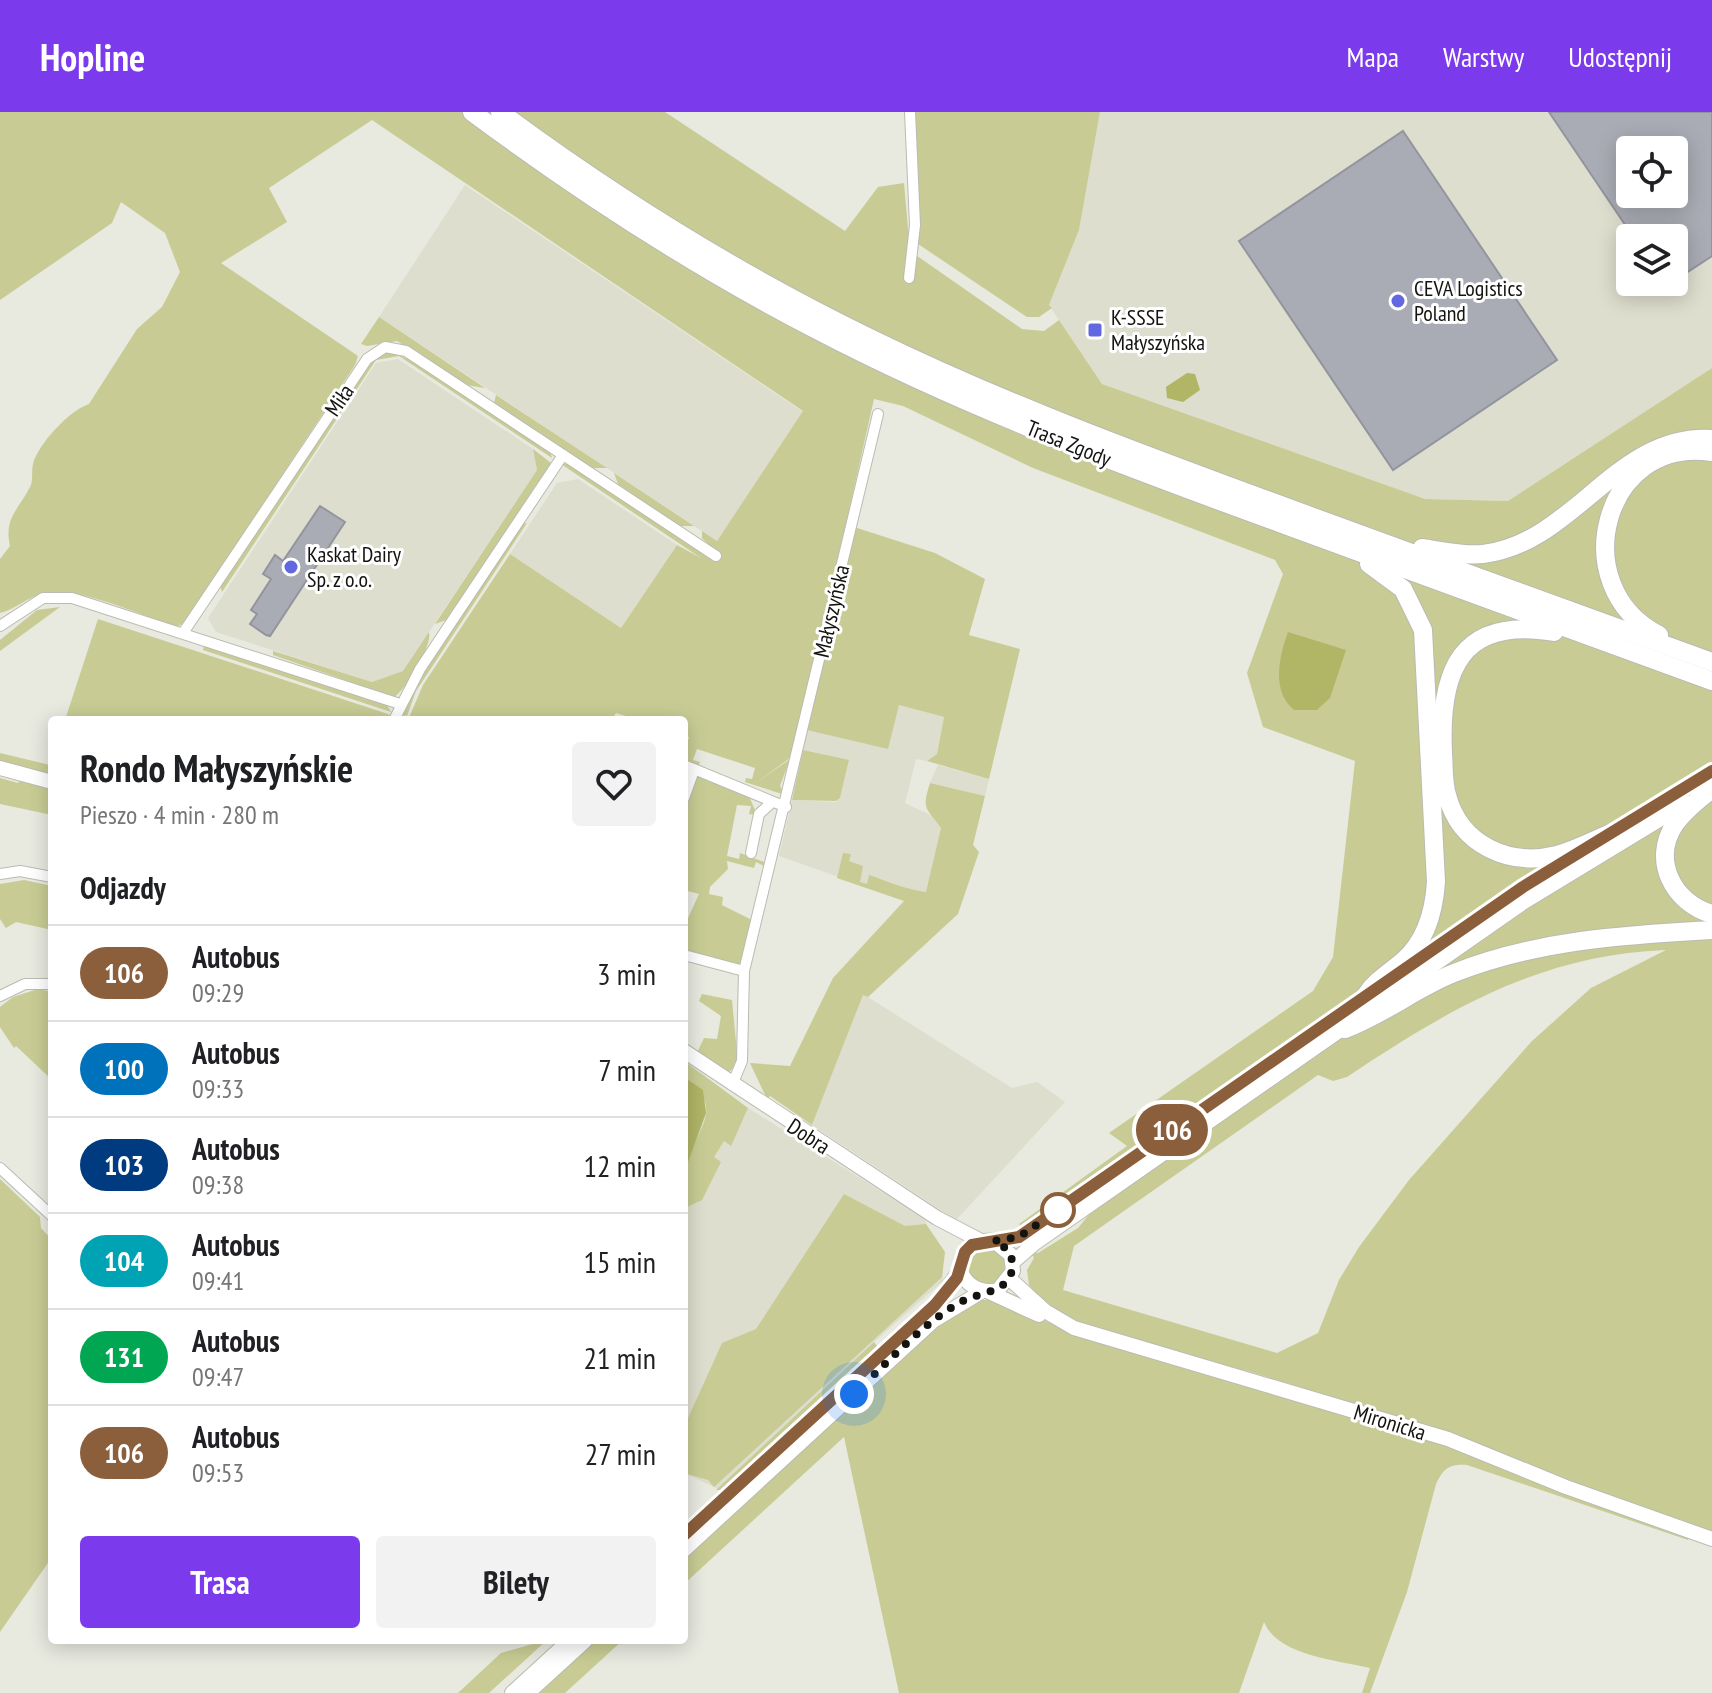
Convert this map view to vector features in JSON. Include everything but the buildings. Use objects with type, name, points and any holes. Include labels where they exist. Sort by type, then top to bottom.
[{"type":"highway","name":"Trasa Zgody","points":[[472,112],[648,233],[828,336],[1026,427],[1313,536],[1712,681]]},
{"type":"highway","name":"Trasa Zgody","points":[[500,112],[658,220],[873,340],[1078,429],[1712,662]]},
{"type":"highway","points":[[1361,534],[1444,552],[1483,554],[1500,550],[1541,534],[1642,454],[1674,441],[1712,439]]},
{"type":"highway","points":[[1712,452],[1678,453],[1655,461],[1630,479],[1616,499],[1604,543],[1610,580],[1634,618],[1649,630],[1712,662]]},
{"type":"highway","points":[[1313,536],[1370,564],[1403,589],[1423,630],[1426,653],[1436,882],[1433,906],[1424,934],[1414,949],[1375,981],[1366,995]]},
{"type":"highway","points":[[1609,834],[1557,855],[1539,857],[1505,856],[1478,844],[1460,825],[1445,792],[1442,698],[1448,676],[1469,648],[1505,630],[1531,628],[1627,650]]},
{"type":"highway","points":[[1712,789],[1674,826],[1665,855],[1667,876],[1677,893],[1687,902],[1712,914]]},
{"type":"highway","points":[[1345,1029],[1450,975],[1525,949],[1606,937],[1712,930]]},
{"type":"main road","points":[[0,768],[48,781]]},
{"type":"main road","points":[[688,1531],[935,1305],[961,1269],[965,1252],[988,1241],[1009,1241],[1023,1234],[1523,887],[1712,771]]},
{"type":"main road","points":[[1013,1262],[1046,1235],[1524,902],[1712,789]]},
{"type":"main road","name":"Dobra","points":[[688,1054],[937,1218],[988,1241]]},
{"type":"main road","name":"Dobra","points":[[937,1218],[965,1252]]},
{"type":"main road","points":[[688,1546],[933,1321],[1010,1279],[1013,1262],[1007,1249],[988,1241]]},
{"type":"main road","points":[[961,1269],[967,1284],[985,1292]]},
{"type":"main road","name":"Mironicka","points":[[1010,1279],[1026,1296],[1063,1323]]},
{"type":"main road","name":"Mironicka","points":[[985,1292],[1063,1323],[1448,1439],[1566,1487],[1712,1539]]},
{"type":"main road","points":[[512,1693],[566,1644]]},
{"type":"main road","points":[[528,1693],[582,1644]]},
{"type":"street","points":[[909,278],[915,225],[910,112]]},
{"type":"street","name":"Miła","points":[[183,633],[370,355],[390,347],[406,351],[716,556]]},
{"type":"street","name":"Małyszyńska","points":[[732,1085],[742,1061],[744,971],[786,807],[878,414]]},
{"type":"street","points":[[396,716],[420,669],[563,455]]},
{"type":"street","points":[[0,626],[31,603],[58,596],[400,704]]},
{"type":"street","points":[[689,768],[786,807]]},
{"type":"street","points":[[751,853],[759,814],[771,803]]},
{"type":"street","points":[[0,874],[27,871],[48,876]]},
{"type":"street","points":[[688,956],[744,971]]},
{"type":"street","points":[[0,996],[25,984],[48,984]]},
{"type":"street","points":[[0,1168],[48,1212]]},
{"type":"shaded area","points":[[0,112],[665,112],[845,231],[878,187],[904,183],[910,251],[1022,329],[1044,331],[1059,320],[1102,384],[1425,499],[1508,501],[1712,368],[1712,1533],[1602,1494],[1459,1436],[1244,1370],[1235,1372],[1124,1340],[1069,1316],[1046,1302],[1029,1285],[1027,1270],[1034,1258],[1031,1252],[1038,1253],[1078,1228],[1096,1206],[1030,1241],[1019,1224],[1127,1146],[1109,1133],[1313,991],[1333,957],[1355,761],[1263,727],[1247,673],[1283,574],[1275,560],[1033,468],[903,406],[874,399],[794,755],[756,783],[790,759],[780,786],[785,795],[745,782],[746,778],[752,779],[755,768],[697,749],[693,760],[700,762],[698,767],[690,764],[688,716],[626,716],[616,713],[614,716],[410,716],[423,685],[510,554],[621,628],[677,545],[701,558],[561,464],[569,464],[712,548],[702,538],[702,531],[717,541],[803,411],[372,120],[269,188],[287,222],[221,263],[358,356],[355,365],[184,623],[176,627],[93,598],[59,592],[39,595],[0,613],[0,559],[10,546],[10,522],[31,486],[36,456],[64,420],[89,404],[137,329],[162,307],[180,272],[165,233],[121,202],[112,223],[0,300]],"holes":[[[1666,950],[1591,988],[1531,1042],[1409,1180],[1359,1247],[1339,1280],[1318,1333],[1277,1353],[1063,1290],[1074,1246],[1318,1075],[1333,1081],[1347,1077],[1460,1008],[1537,974],[1577,962]]]},
{"type":"shaded area","points":[[913,112],[1100,112],[1079,230],[1049,305],[1052,308],[1039,317],[1027,317],[918,244]]},
{"type":"shaded area","points":[[1100,112],[1712,112],[1712,368],[1508,501],[1425,499],[1405,494],[1102,384],[1049,305],[1079,230]]},
{"type":"shaded area","points":[[465,185],[803,412],[717,541],[379,317]]},
{"type":"shaded area","points":[[379,317],[485,388],[466,385],[397,341],[367,346],[361,344]]},
{"type":"shaded area","points":[[386,352],[401,356],[421,366],[468,394],[550,451],[552,458],[399,356],[376,360],[222,592],[220,585],[371,363]]},
{"type":"shaded area","points":[[398,359],[533,449],[537,470],[403,671],[372,682],[216,632],[208,618],[376,363]]},
{"type":"shaded area","points":[[1187,373],[1195,374],[1200,390],[1183,402],[1167,398],[1166,387]]},
{"type":"shaded area","points":[[496,395],[607,468],[592,468],[494,403]]},
{"type":"shaded area","points":[[533,449],[551,463],[446,620],[435,624],[537,470]]},
{"type":"shaded area","points":[[614,473],[694,526],[679,526],[618,484]]},
{"type":"shaded area","points":[[578,479],[677,545],[621,628],[510,554],[557,483]]},
{"type":"shaded area","points":[[527,523],[416,691],[407,716],[401,715],[412,690],[522,524]]},
{"type":"shaded area","points":[[854,527],[935,553],[985,579],[969,635],[1020,649],[989,779],[927,761],[937,754],[944,717],[899,705],[888,749],[807,730]]},
{"type":"shaded area","points":[[60,607],[0,651],[0,640],[37,610]]},
{"type":"shaded area","points":[[98,619],[391,716],[66,716]]},
{"type":"shaded area","points":[[429,632],[427,647],[417,667],[394,697],[273,655],[273,651],[372,682],[403,671]]},
{"type":"shaded area","points":[[1288,632],[1346,650],[1330,698],[1317,710],[1294,710],[1282,693],[1279,673]]},
{"type":"shaded area","points":[[204,645],[387,705],[391,712],[203,650]]},
{"type":"shaded area","points":[[899,705],[944,717],[937,754],[927,761],[916,759],[905,803],[945,822],[927,908],[779,856],[792,800],[836,802],[840,798],[849,761],[803,750],[807,730]]},
{"type":"shaded area","points":[[803,750],[849,760],[840,798],[836,801],[792,800]]},
{"type":"shaded area","points":[[0,753],[48,765],[48,814],[0,804],[0,778],[18,783],[27,773],[0,765]]},
{"type":"shaded area","points":[[938,765],[989,779],[985,796],[930,783]]},
{"type":"shaded area","points":[[696,773],[749,796],[757,815],[749,814],[751,806],[737,805],[727,856],[739,859],[740,853],[767,863],[766,867],[756,862],[754,868],[727,861],[728,869],[710,887],[709,894],[723,897],[722,905],[752,920],[740,967],[688,954],[688,918],[699,894],[688,891],[688,794]]},
{"type":"shaded area","points":[[930,783],[985,796],[973,845],[979,852],[958,914],[868,997],[863,995],[812,1125],[770,1096],[767,1099],[750,1063],[790,1066],[833,978],[904,901],[837,878],[843,853],[851,854],[849,861],[863,866],[860,882],[867,884],[869,875],[926,892],[941,828],[926,804]]},
{"type":"shaded area","points":[[24,880],[48,885],[48,929],[16,922],[6,928],[0,919],[0,884]]},
{"type":"shaded area","points":[[38,989],[48,991],[48,1076],[16,1046],[14,1048],[0,1027],[0,1007],[13,997]]},
{"type":"shaded area","points":[[702,994],[732,1000],[738,1063],[726,1075],[696,1055],[704,1038],[717,1039],[721,1016],[699,1001]]},
{"type":"shaded area","points":[[863,994],[1012,1088],[1037,1082],[1065,1102],[956,1220],[812,1125]]},
{"type":"shaded area","points":[[688,1064],[748,1108],[924,1218],[942,1260],[943,1281],[874,1342],[727,1493],[688,1475]]},
{"type":"shaded area","points":[[688,1064],[748,1108],[731,1146],[724,1141],[714,1157],[721,1162],[702,1200],[688,1207],[688,1158],[706,1111],[705,1100],[688,1080]]},
{"type":"shaded area","points":[[688,1080],[703,1090],[706,1113],[688,1162]]},
{"type":"shaded area","points":[[0,1179],[40,1217],[41,1228],[48,1236],[48,1563],[0,1632]]},
{"type":"shaded area","points":[[844,1194],[905,1226],[926,1224],[945,1252],[942,1277],[714,1487],[708,1480],[688,1474],[688,1418],[722,1343],[756,1329]]},
{"type":"shaded area","points":[[988,1248],[1001,1254],[1007,1267],[1001,1280],[988,1286],[975,1280],[969,1267],[975,1254]]},
{"type":"shaded area","points":[[977,1300],[1002,1300],[1062,1329],[1462,1450],[1688,1536],[1688,1540],[1467,1465],[1456,1465],[1445,1471],[1436,1484],[1407,1592],[1370,1693],[1362,1693],[1370,1668],[1295,1649],[1271,1633],[1264,1622],[1239,1693],[899,1693],[844,1437],[688,1580],[688,1552],[936,1325]]},
{"type":"shaded area","points":[[874,1342],[877,1346],[870,1356],[727,1490],[716,1490]]},
{"type":"shaded area","points":[[543,1644],[489,1693],[458,1693],[501,1653]]},
{"type":"shaded area","points":[[589,1644],[619,1644],[565,1693],[535,1693]]},
{"type":"bus line","name":"106","points":[[688,1531],[935,1305],[957,1278],[965,1252],[972,1245],[981,1241],[1003,1242],[1019,1237],[1523,887],[1712,771]]},
{"type":"place","name":"CEVA Logistics Poland","points":[[1398,301]]},
{"type":"place","name":"K-SSSE Małyszyńska","points":[[1095,330]]},
{"type":"place","name":"Kaskat Dairy Sp. z o.o.","points":[[291,567]]},
{"type":"route","points":[[854,1394],[947,1311],[981,1292],[1005,1286],[1013,1271],[1013,1262],[1007,1249],[994,1241],[1003,1242],[1019,1237],[1068,1203],[1058,1210]]}]
